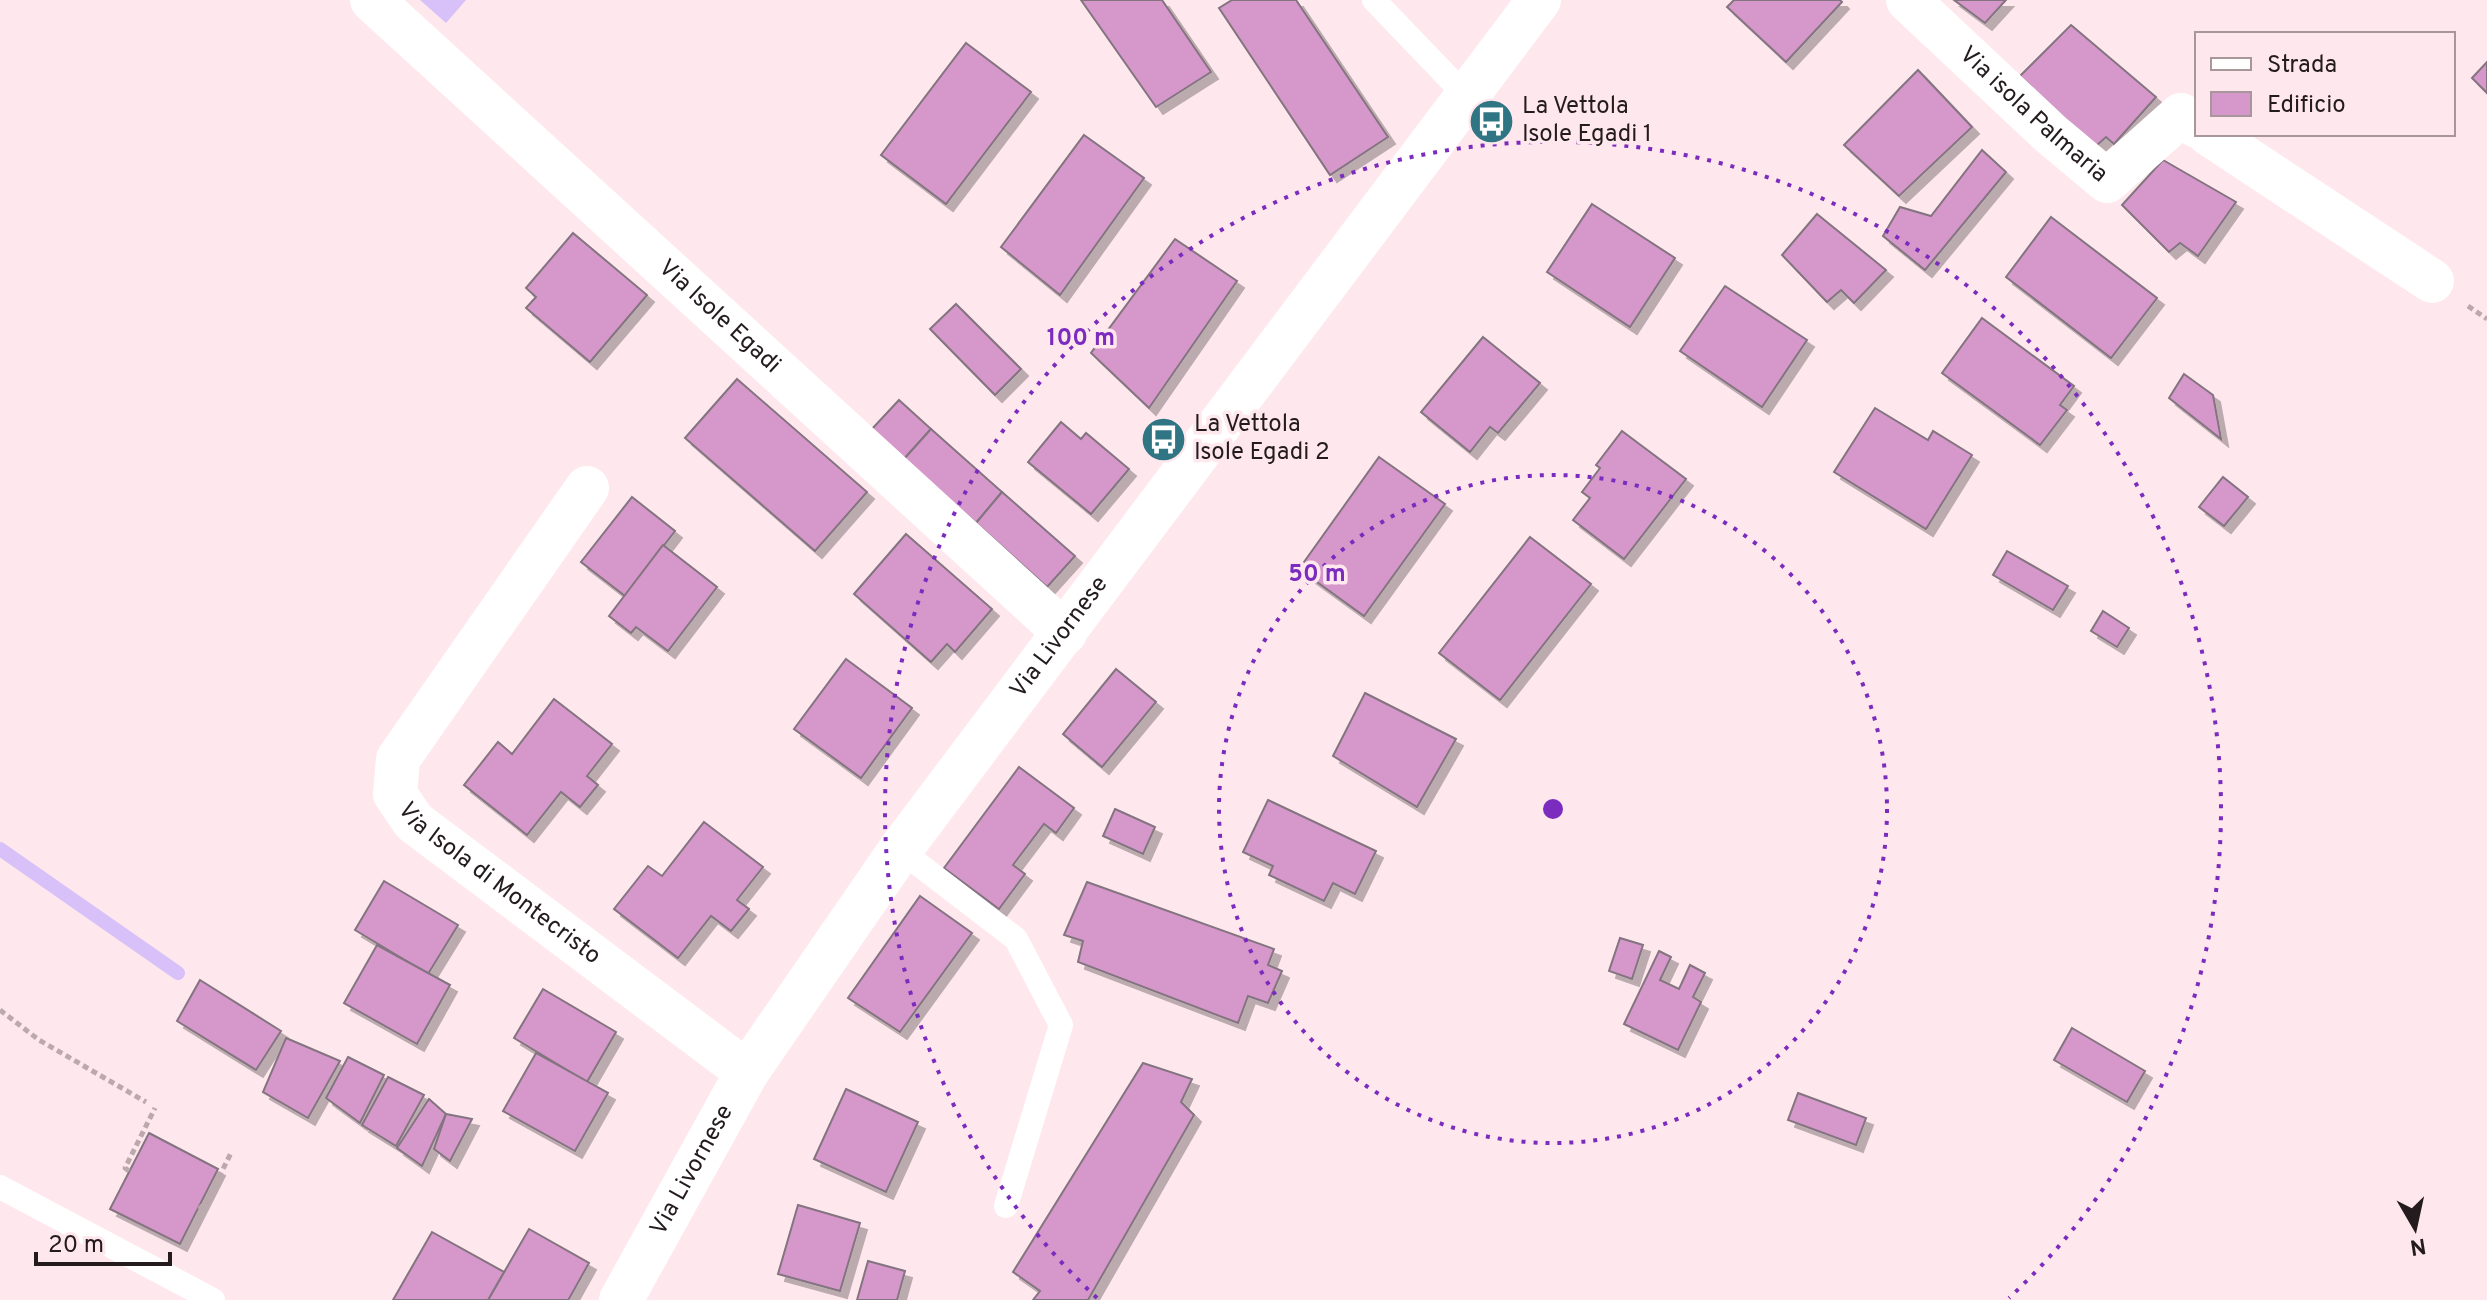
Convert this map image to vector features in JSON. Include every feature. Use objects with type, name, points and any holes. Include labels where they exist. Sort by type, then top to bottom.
[{"type":"street","name":"Via Isole Egadi","points":[[372,0],[1065,633]]},
{"type":"street","name":"Via Livornese","points":[[621,1300],[747,1072],[900,850],[1539,0]]},
{"type":"street","name":"Via isola Palmaria","points":[[1908,0],[2051,134],[2107,181],[2181,115],[2195,125]]},
{"type":"street","points":[[2212,136],[2432,281]]},
{"type":"street","name":"Via Isola di Montecristo","points":[[587,488],[398,759],[395,794],[414,822],[747,1072]]},
{"type":"lane","points":[[1374,0],[1467,97]]},
{"type":"lane","points":[[900,850],[1016,939],[1061,1025],[1006,1206]]},
{"type":"lane","points":[[0,1187],[213,1300]]},
{"type":"path","points":[[0,1010],[39,1040],[146,1102]]},
{"type":"path","points":[[129,1171],[125,1168],[155,1108]]},
{"type":"path","points":[[199,1206],[203,1209],[232,1151]]},
{"type":"shaded area","points":[[420,0],[466,0],[446,23]]},
{"type":"building","points":[[1081,0],[1162,0],[1211,72],[1156,107]]},
{"type":"building","points":[[1232,0],[1296,0],[1388,137],[1330,175],[1219,8]]},
{"type":"building","points":[[1734,0],[1842,2],[1786,62],[1727,7]]},
{"type":"building","points":[[1954,0],[2006,0],[1985,23]]},
{"type":"building","points":[[2071,25],[2156,97],[2114,144],[2106,137],[2095,147],[2020,76]]},
{"type":"building","points":[[966,43],[1031,92],[946,204],[881,155]]},
{"type":"building","points":[[2487,62],[2487,93],[2472,78]]},
{"type":"building","points":[[1918,70],[1972,127],[1899,196],[1844,145]]},
{"type":"building","points":[[1084,135],[1144,178],[1060,295],[1001,247]]},
{"type":"building","points":[[1982,150],[2006,172],[1925,270],[1883,236],[1900,207],[1931,216]]},
{"type":"building","points":[[2163,160],[2236,202],[2198,256],[2180,243],[2169,252],[2122,205]]},
{"type":"building","points":[[1592,204],[1675,258],[1630,327],[1547,272]]},
{"type":"building","points":[[1817,214],[1886,270],[1854,303],[1841,290],[1827,302],[1782,255]]},
{"type":"building","points":[[2051,217],[2157,298],[2111,358],[2006,277]]},
{"type":"building","points":[[573,233],[647,295],[590,362],[526,308],[536,297],[526,288]]},
{"type":"building","points":[[1175,239],[1237,281],[1149,408],[1091,353]]},
{"type":"building","points":[[1725,286],[1807,340],[1762,407],[1680,351]]},
{"type":"building","points":[[956,304],[1021,369],[995,395],[930,329]]},
{"type":"building","points":[[1982,318],[2074,386],[2060,405],[2067,410],[2040,445],[1942,373]]},
{"type":"building","points":[[1483,337],[1540,383],[1498,433],[1490,427],[1470,452],[1421,412]]},
{"type":"building","points":[[2184,374],[2213,395],[2221,439],[2169,398]]},
{"type":"building","points":[[737,379],[867,492],[815,551],[685,438]]},
{"type":"building","points":[[899,400],[931,429],[904,459],[871,430]]},
{"type":"building","points":[[1875,408],[1928,440],[1933,431],[1972,455],[1926,529],[1834,472]]},
{"type":"building","points":[[1061,422],[1081,439],[1086,433],[1129,469],[1091,514],[1028,462]]},
{"type":"building","points":[[931,429],[1002,492],[976,523],[904,459]]},
{"type":"building","points":[[1622,431],[1686,479],[1624,559],[1573,520],[1590,498],[1582,492],[1600,468],[1596,465]]},
{"type":"building","points":[[1379,457],[1445,504],[1364,616],[1299,569]]},
{"type":"building","points":[[2223,477],[2248,497],[2224,526],[2199,507]]},
{"type":"building","points":[[1002,492],[1075,556],[1047,587],[976,523]]},
{"type":"building","points":[[632,497],[675,531],[625,596],[581,562]]},
{"type":"building","points":[[906,534],[992,609],[955,652],[947,644],[931,662],[854,594]]},
{"type":"building","points":[[1530,537],[1591,584],[1500,700],[1439,653]]},
{"type":"building","points":[[663,545],[717,587],[668,651],[636,627],[631,633],[609,616]]},
{"type":"building","points":[[2007,551],[2068,586],[2053,610],[1993,575]]},
{"type":"building","points":[[2103,611],[2129,628],[2117,647],[2091,631]]},
{"type":"building","points":[[846,659],[912,708],[861,778],[794,729]]},
{"type":"building","points":[[1116,669],[1156,702],[1102,767],[1063,734]]},
{"type":"building","points":[[1365,693],[1456,739],[1417,807],[1333,756]]},
{"type":"building","points":[[554,699],[612,744],[587,776],[598,785],[580,807],[561,792],[527,835],[464,785],[498,742],[512,754]]},
{"type":"building","points":[[1019,767],[1074,808],[1056,833],[1044,824],[1013,865],[1025,874],[999,909],[944,868]]},
{"type":"building","points":[[1268,800],[1376,851],[1355,894],[1333,883],[1324,901],[1269,875],[1273,866],[1243,852]]},
{"type":"building","points":[[1115,809],[1155,827],[1143,854],[1103,836]]},
{"type":"building","points":[[704,822],[763,867],[737,900],[749,909],[731,931],[711,916],[678,958],[614,909],[648,866],[662,876]]},
{"type":"building","points":[[384,881],[458,925],[428,974],[355,930]]},
{"type":"building","points":[[1087,882],[1274,949],[1268,965],[1282,971],[1268,1003],[1248,996],[1238,1023],[1078,962],[1083,941],[1064,935]]},
{"type":"building","points":[[920,896],[972,933],[900,1032],[848,998]]},
{"type":"building","points":[[1620,938],[1643,945],[1632,979],[1609,971]]},
{"type":"building","points":[[377,945],[450,985],[417,1044],[344,1003]]},
{"type":"building","points":[[1659,951],[1671,957],[1660,980],[1679,989],[1690,965],[1705,973],[1693,997],[1701,1002],[1678,1050],[1624,1024]]},
{"type":"building","points":[[200,980],[281,1031],[256,1070],[177,1021]]},
{"type":"building","points":[[543,989],[616,1032],[587,1082],[514,1038]]},
{"type":"building","points":[[2072,1028],[2145,1071],[2127,1102],[2054,1060]]},
{"type":"building","points":[[286,1038],[340,1061],[308,1118],[263,1092]]},
{"type":"building","points":[[536,1053],[608,1093],[575,1151],[503,1111]]},
{"type":"building","points":[[348,1057],[384,1075],[360,1123],[326,1098]]},
{"type":"building","points":[[1143,1063],[1192,1079],[1181,1102],[1194,1115],[1088,1300],[1033,1300],[1040,1291],[1013,1272]]},
{"type":"building","points":[[388,1077],[424,1095],[396,1146],[362,1125]]},
{"type":"building","points":[[846,1089],[918,1122],[886,1192],[814,1159]]},
{"type":"building","points":[[1798,1093],[1866,1118],[1856,1145],[1788,1120]]},
{"type":"building","points":[[429,1099],[446,1114],[422,1166],[397,1148]]},
{"type":"building","points":[[446,1114],[472,1119],[450,1161],[434,1149]]},
{"type":"building","points":[[149,1133],[218,1169],[180,1244],[110,1209]]},
{"type":"building","points":[[798,1205],[860,1223],[840,1291],[778,1274]]},
{"type":"building","points":[[529,1229],[589,1263],[570,1297],[568,1300],[488,1300]]},
{"type":"building","points":[[432,1232],[504,1272],[488,1300],[393,1300]]},
{"type":"building","points":[[868,1261],[905,1271],[897,1300],[857,1300]]},
{"type":"waterway","points":[[0,849],[178,973]]},
{"type":"place","name":"La Vettola Isole Egadi 1","points":[[1491,121]]},
{"type":"place","name":"La Vettola Isole Egadi 2","points":[[1163,439]]}]
